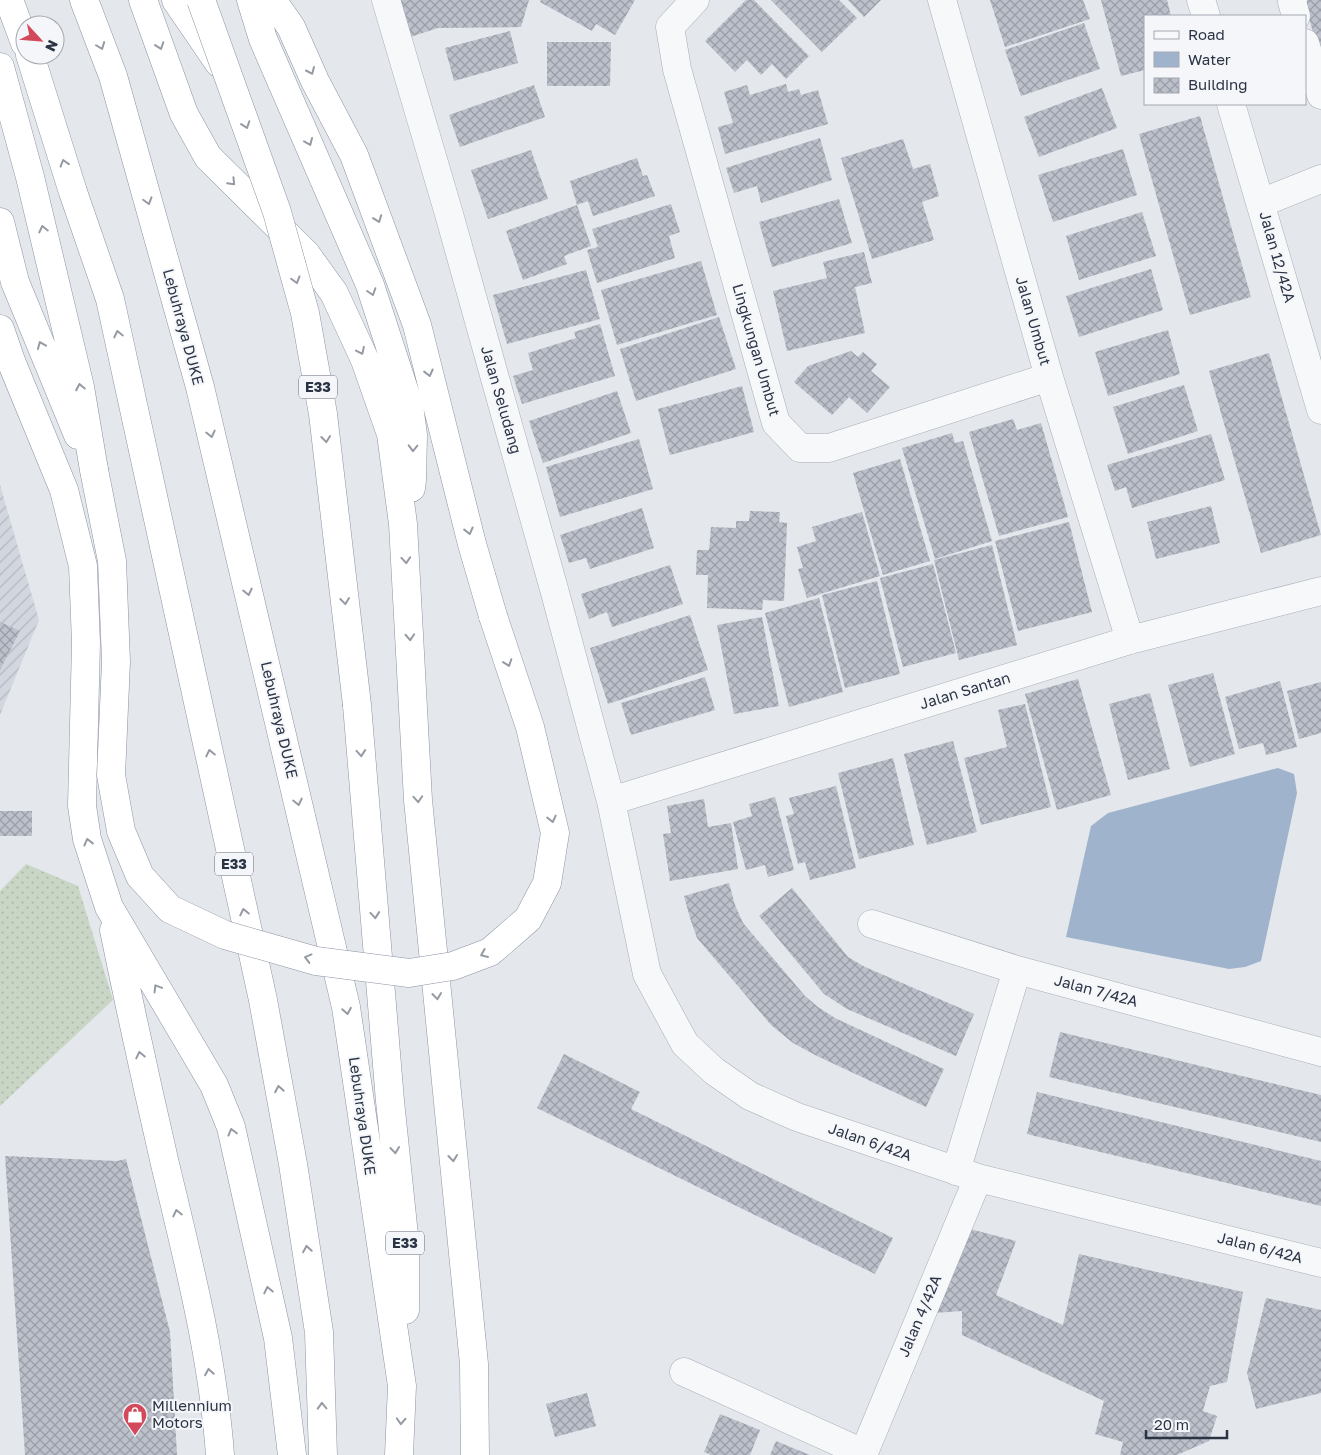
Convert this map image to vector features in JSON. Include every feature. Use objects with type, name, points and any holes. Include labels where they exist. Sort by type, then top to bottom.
[{"type":"highway","points":[[9,0],[15,16]]},
{"type":"highway","name":"Lebuhraya DUKE","points":[[84,0],[113,76],[200,387],[346,1007],[402,1386],[399,1455]]},
{"type":"highway","points":[[143,0],[184,114],[208,157],[306,254],[334,293],[365,360],[391,434],[404,524],[418,800],[474,1364],[476,1455]]},
{"type":"highway","points":[[176,0],[230,79]]},
{"type":"highway","name":"E33","points":[[201,0],[279,221],[305,313],[323,414],[357,704],[389,1092],[405,1245],[405,1326],[402,1386]]},
{"type":"highway","points":[[251,0],[263,39],[370,285],[409,405],[413,435],[412,480],[404,524]]},
{"type":"highway","points":[[0,68],[30,178],[80,387],[112,562],[116,662],[111,775],[121,831],[140,876],[170,909],[224,935],[316,961],[409,973],[453,966],[490,952],[528,919],[547,883],[555,833],[530,727],[493,616],[472,544],[417,325],[354,155],[291,27],[272,0]]},
{"type":"highway","name":"E33","points":[[33,65],[73,192],[110,299],[263,1000],[294,1164],[319,1332],[323,1455]]},
{"type":"highway","points":[[0,222],[15,282],[67,411],[94,470]]},
{"type":"highway","points":[[0,329],[11,362],[64,490],[83,566],[86,643],[82,806],[87,839],[109,907],[147,1089],[202,1324],[219,1431],[220,1455]]},
{"type":"highway","points":[[109,907],[214,1085],[231,1127],[278,1338],[292,1455]]},
{"type":"street","name":"Jalan Seludang","points":[[386,0],[452,224],[611,801]]},
{"type":"street","name":"Lingkungan Umbut","points":[[695,0],[670,27],[677,70],[776,423],[800,448],[829,448],[1049,377]]},
{"type":"street","name":"Jalan Umbut","points":[[942,0],[1049,377],[1130,640]]},
{"type":"street","points":[[1201,0],[1206,15]]},
{"type":"street","points":[[1293,0],[1296,15]]},
{"type":"street","points":[[1306,46],[1321,95]]},
{"type":"street","name":"Jalan 12/42A","points":[[1232,105],[1321,410]]},
{"type":"street","points":[[1261,203],[1321,179]]},
{"type":"street","name":"Jalan Santan","points":[[611,801],[1130,640],[1321,591]]},
{"type":"street","name":"Jalan 6/42A","points":[[611,801],[648,974],[686,1044],[714,1071],[750,1096],[797,1117],[967,1174],[1321,1263]]},
{"type":"street","name":"Jalan 7/42A","points":[[872,924],[1017,970],[1321,1052]]},
{"type":"street","name":"Jalan 4/42A","points":[[863,1454],[967,1174],[1017,970]]},
{"type":"street","points":[[684,1372],[863,1454]]},
{"type":"shaded area","points":[[0,485],[39,620],[0,715]]},
{"type":"green space","points":[[26,864],[78,886],[113,1000],[0,1106],[0,891]]},
{"type":"water","points":[[1278,768],[1294,774],[1297,793],[1261,961],[1245,967],[1229,969],[1066,937],[1091,826],[1108,813]]},
{"type":"building","points":[[399,0],[529,0],[521,27],[438,28],[410,37]]},
{"type":"building","points":[[541,0],[635,0],[615,35],[596,24],[592,31],[540,2]]},
{"type":"building","points":[[746,0],[754,0],[809,56],[786,79],[772,64],[761,75],[747,60],[735,72],[705,41]]},
{"type":"building","points":[[771,0],[839,0],[857,18],[822,52]]},
{"type":"building","points":[[848,0],[881,0],[864,17]]},
{"type":"building","points":[[990,0],[1083,0],[1090,19],[1005,47]]},
{"type":"building","points":[[1101,0],[1167,0],[1171,15],[1144,15],[1144,70],[1121,76]]},
{"type":"building","points":[[1304,0],[1321,0],[1321,58],[1320,58]]},
{"type":"building","points":[[1084,23],[1100,69],[1021,96],[1005,50]]},
{"type":"building","points":[[510,31],[518,63],[454,81],[445,48]]},
{"type":"building","points":[[547,42],[611,42],[610,86],[547,86]]},
{"type":"building","points":[[786,84],[788,92],[799,89],[801,95],[818,90],[828,124],[725,154],[718,127],[733,123],[724,92],[747,85],[750,95]]},
{"type":"building","points":[[534,85],[545,117],[460,147],[449,115]]},
{"type":"building","points":[[1102,88],[1117,128],[1039,157],[1024,117]]},
{"type":"building","points":[[1200,116],[1251,297],[1190,315],[1139,134]]},
{"type":"building","points":[[820,138],[832,180],[761,203],[757,186],[734,193],[726,168]]},
{"type":"building","points":[[903,139],[913,169],[930,164],[939,196],[922,202],[934,240],[872,259],[841,158]]},
{"type":"building","points":[[1123,149],[1137,195],[1053,222],[1038,175]]},
{"type":"building","points":[[531,150],[548,199],[488,219],[471,170]]},
{"type":"building","points":[[637,158],[643,176],[647,175],[655,196],[593,216],[588,201],[577,205],[570,181]]},
{"type":"building","points":[[839,199],[852,243],[772,267],[759,222]]},
{"type":"building","points":[[671,204],[680,232],[669,236],[675,258],[597,283],[587,250],[598,247],[592,229]]},
{"type":"building","points":[[577,205],[591,246],[564,256],[567,264],[523,280],[506,231]]},
{"type":"building","points":[[1142,212],[1156,256],[1079,280],[1066,236]]},
{"type":"building","points":[[864,252],[872,283],[855,287],[865,333],[787,351],[773,291],[827,278],[823,262]]},
{"type":"building","points":[[701,261],[717,315],[617,345],[601,290]]},
{"type":"building","points":[[1151,269],[1163,310],[1079,337],[1066,296]]},
{"type":"building","points":[[586,270],[600,319],[507,344],[493,295]]},
{"type":"building","points":[[719,317],[736,369],[636,401],[620,349]]},
{"type":"building","points":[[600,324],[615,376],[522,404],[513,376],[533,370],[528,353],[576,338],[574,332]]},
{"type":"building","points":[[1168,330],[1180,374],[1108,396],[1095,352]]},
{"type":"building","points":[[851,351],[858,357],[863,352],[877,364],[871,371],[890,387],[867,413],[849,397],[832,415],[794,382],[808,366]]},
{"type":"building","points":[[1269,353],[1321,535],[1261,553],[1209,371]]},
{"type":"building","points":[[1184,385],[1198,431],[1128,454],[1113,407]]},
{"type":"building","points":[[742,386],[754,432],[670,455],[658,409]]},
{"type":"building","points":[[617,391],[631,433],[543,463],[529,421]]},
{"type":"building","points":[[1013,419],[1017,430],[1041,423],[1068,517],[999,536],[969,432]]},
{"type":"building","points":[[952,433],[955,443],[963,441],[992,541],[935,559],[902,448]]},
{"type":"building","points":[[1211,434],[1225,480],[1132,508],[1126,487],[1115,491],[1107,465]]},
{"type":"building","points":[[639,439],[653,489],[560,517],[546,467]]},
{"type":"building","points":[[900,459],[930,561],[883,575],[853,473]]},
{"type":"building","points":[[1211,506],[1220,543],[1156,559],[1147,522]]},
{"type":"building","points":[[642,508],[654,548],[590,569],[586,558],[569,563],[560,535]]},
{"type":"building","points":[[750,511],[780,512],[779,522],[787,523],[784,601],[763,600],[762,610],[707,608],[708,575],[696,575],[697,550],[709,550],[711,527],[736,528],[736,521],[749,521]]},
{"type":"building","points":[[862,512],[880,576],[807,598],[798,569],[803,568],[797,547],[816,541],[812,527]]},
{"type":"building","points":[[1069,522],[1092,612],[1018,631],[995,541]]},
{"type":"building","points":[[992,545],[1017,645],[959,660],[934,560]]},
{"type":"building","points":[[933,564],[956,653],[903,667],[880,578]]},
{"type":"building","points":[[670,565],[683,604],[612,627],[607,612],[589,619],[581,594]]},
{"type":"building","points":[[877,581],[900,674],[845,688],[822,595]]},
{"type":"building","points":[[819,598],[843,692],[789,707],[765,613]]},
{"type":"building","points":[[690,615],[708,670],[608,704],[590,648]]},
{"type":"building","points":[[762,617],[779,706],[734,714],[717,625]]},
{"type":"building","points":[[0,622],[20,631],[0,670]]},
{"type":"building","points":[[1213,673],[1235,754],[1190,767],[1168,685]]},
{"type":"building","points":[[705,677],[715,710],[631,735],[621,703]]},
{"type":"building","points":[[1078,679],[1111,795],[1057,810],[1025,694]]},
{"type":"building","points":[[1280,681],[1297,747],[1266,755],[1263,743],[1239,749],[1225,697]]},
{"type":"building","points":[[1321,682],[1321,733],[1299,739],[1287,691]]},
{"type":"building","points":[[1150,693],[1170,769],[1128,780],[1109,704]]},
{"type":"building","points":[[1025,704],[1051,807],[981,825],[964,758],[1007,747],[998,710]]},
{"type":"building","points":[[953,741],[977,832],[927,845],[904,754]]},
{"type":"building","points":[[893,758],[914,845],[859,859],[838,773]]},
{"type":"building","points":[[836,786],[856,868],[810,880],[805,862],[798,864],[786,816],[794,814],[789,798]]},
{"type":"building","points":[[775,797],[794,870],[768,877],[765,865],[746,870],[733,822],[752,816],[749,804]]},
{"type":"building","points":[[704,799],[708,827],[731,823],[738,869],[670,881],[663,834],[671,833],[667,806]]},
{"type":"building","points":[[0,811],[32,811],[32,836],[0,836]]},
{"type":"building","points":[[729,883],[735,905],[743,923],[805,996],[835,1018],[944,1069],[926,1107],[817,1056],[793,1043],[771,1025],[697,938],[690,918],[684,896]]},
{"type":"building","points":[[792,888],[848,957],[865,967],[974,1014],[956,1056],[847,1009],[824,994],[759,916]]},
{"type":"building","points":[[1060,1032],[1321,1095],[1321,1142],[1049,1077]]},
{"type":"building","points":[[564,1054],[640,1092],[631,1109],[893,1238],[875,1274],[537,1108]]},
{"type":"building","points":[[1037,1092],[1321,1161],[1321,1206],[1027,1134]]},
{"type":"building","points":[[5,1156],[117,1161],[126,1159],[170,1332],[177,1455],[25,1455]]},
{"type":"building","points":[[970,1229],[1016,1241],[996,1295],[1063,1325],[1079,1254],[1243,1292],[1227,1382],[1210,1386],[1203,1411],[1217,1416],[1209,1441],[1177,1455],[1120,1455],[1123,1442],[1095,1434],[1104,1401],[962,1335],[962,1311],[933,1313]]},
{"type":"building","points":[[1266,1298],[1321,1310],[1321,1393],[1256,1409],[1247,1373]]},
{"type":"building","points":[[587,1393],[596,1426],[555,1437],[546,1404]]},
{"type":"building","points":[[720,1414],[760,1430],[750,1455],[711,1455],[704,1452]]},
{"type":"building","points":[[776,1441],[810,1455],[770,1455]]},
{"type":"place","name":"Millennium Motors","points":[[135,1436]]}]
